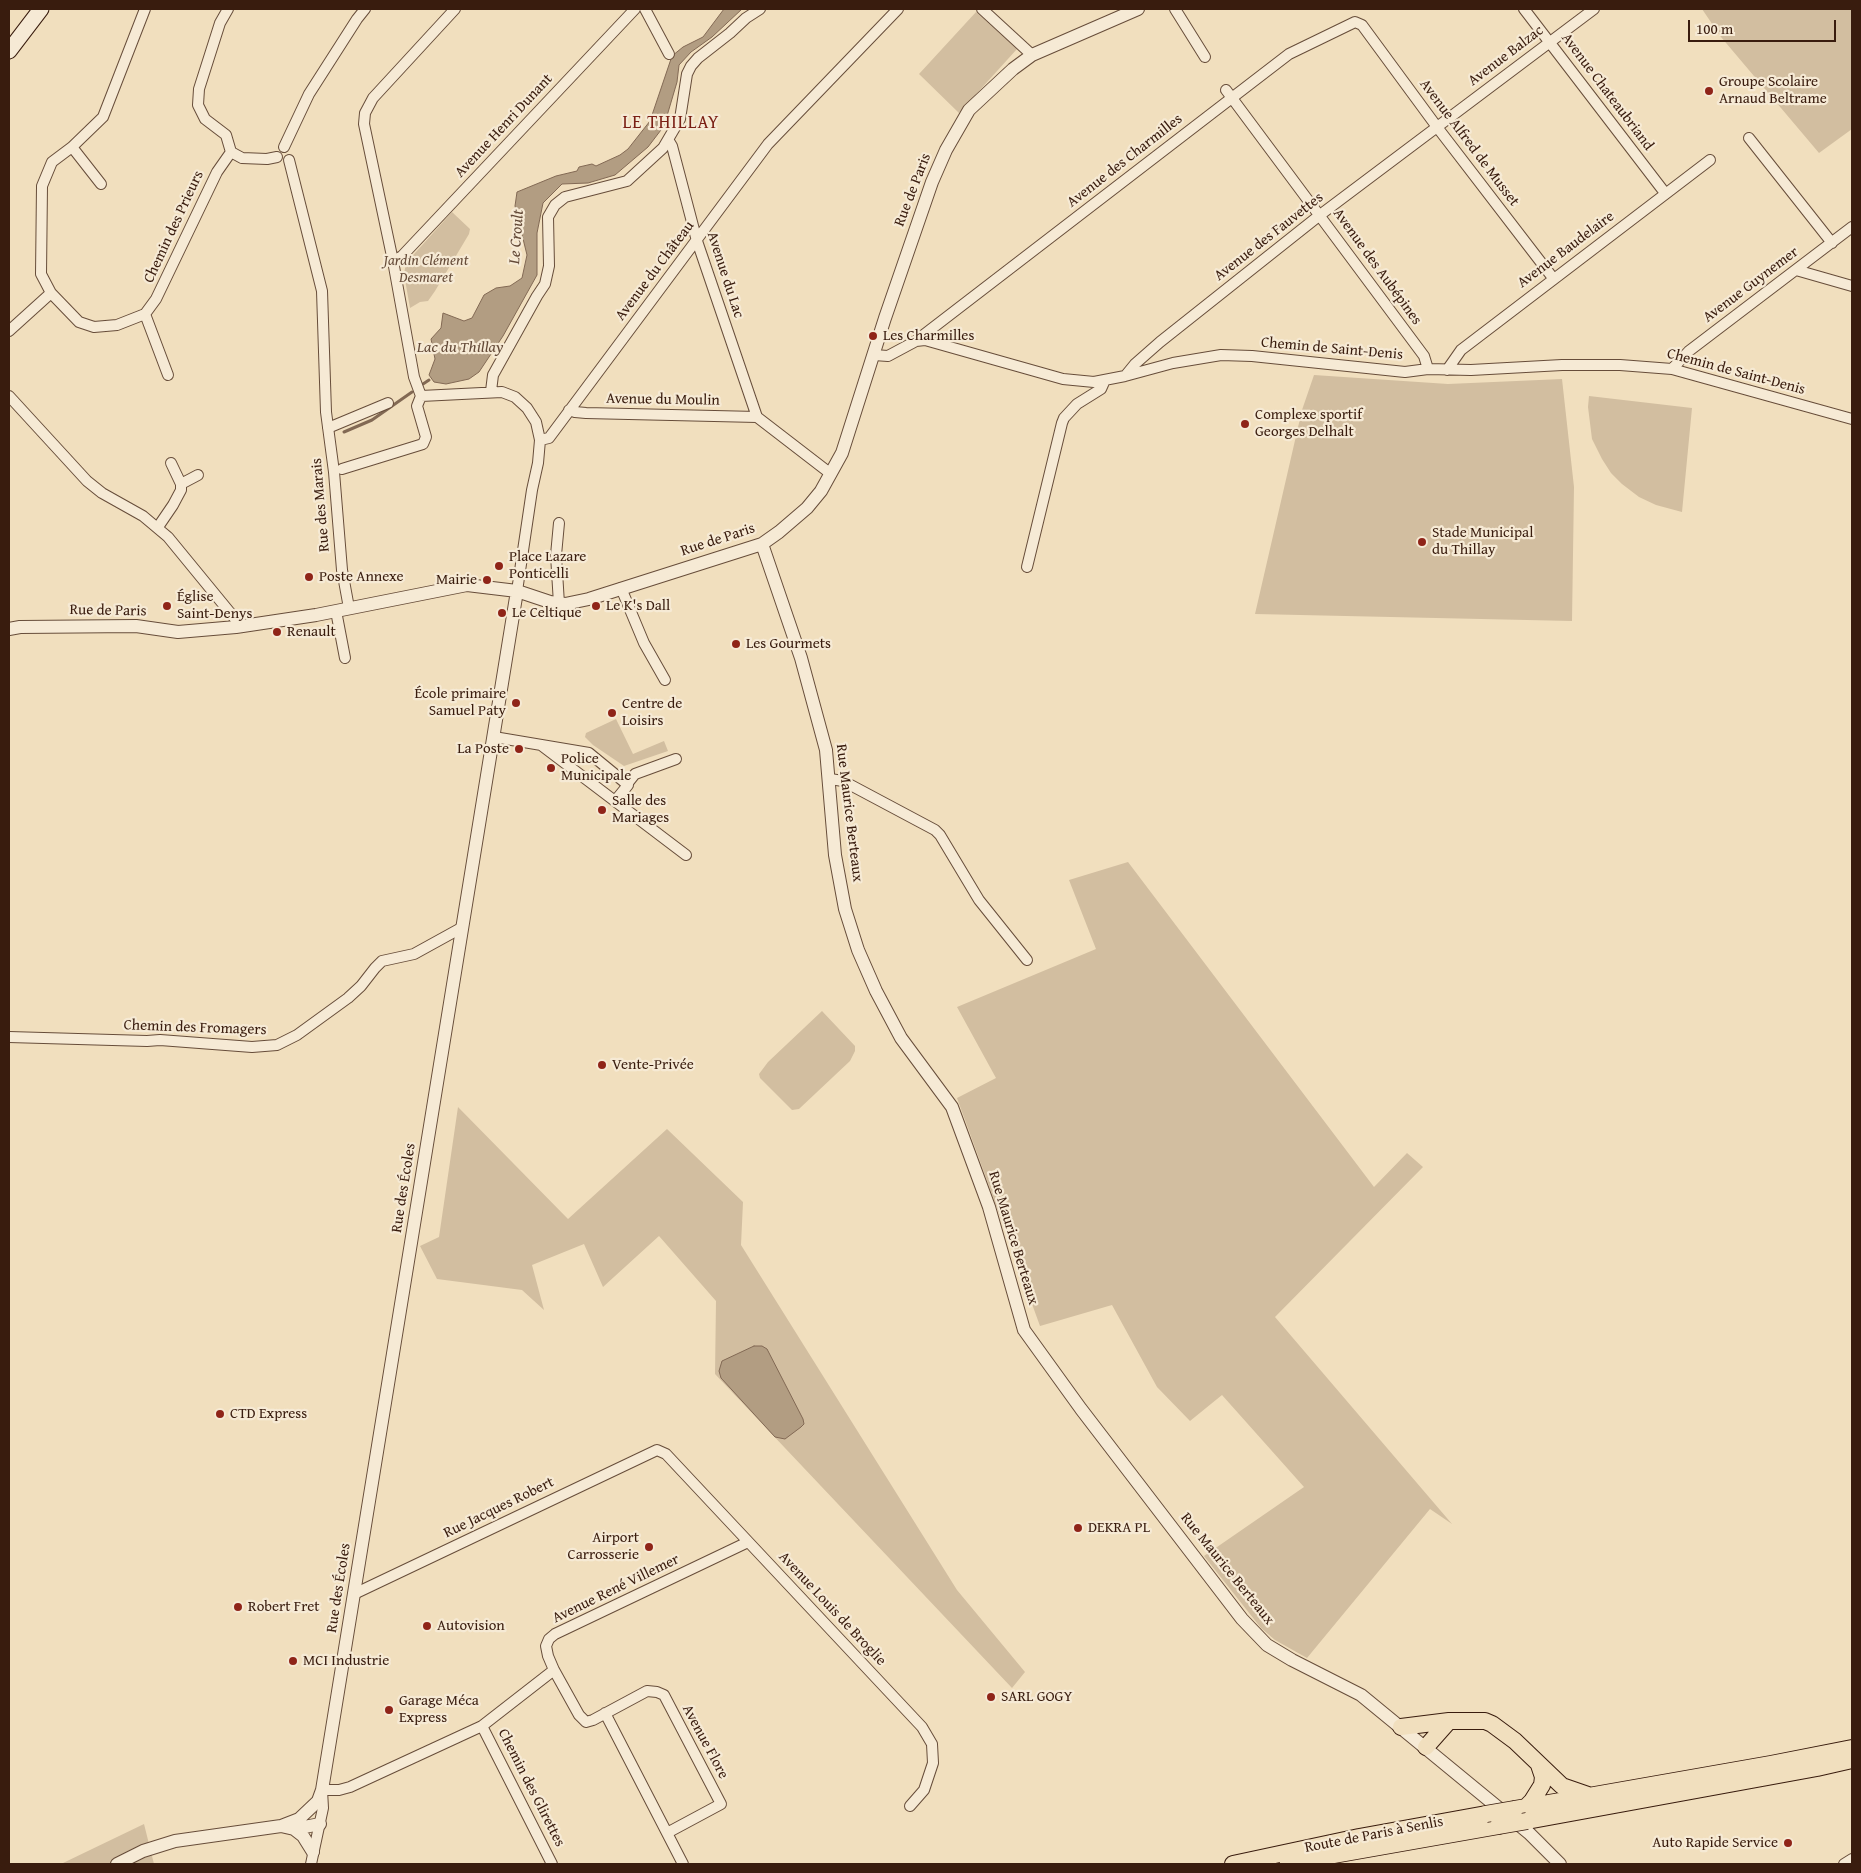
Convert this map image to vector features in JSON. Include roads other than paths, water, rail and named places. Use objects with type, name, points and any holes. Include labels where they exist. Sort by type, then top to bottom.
[{"type":"main road","points":[[10,50],[41,9]]},
{"type":"main road","points":[[1426,1747],[1450,1721]]},
{"type":"main road","points":[[1401,1727],[1450,1721],[1492,1724],[1515,1741],[1562,1786],[1592,1796]]},
{"type":"main road","points":[[1524,1817],[1592,1796],[1852,1748]]},
{"type":"main road","points":[[1524,1817],[1817,1768],[1852,1760]]},
{"type":"main road","points":[[1524,1817],[1542,1786],[1543,1777],[1539,1766]]},
{"type":"main road","name":"Route de Paris à Senlis","points":[[1233,1864],[1359,1837],[1486,1814],[1524,1817]]},
{"type":"main road","name":"Route de Paris à Senlis","points":[[1281,1864],[1498,1826],[1524,1817]]},
{"type":"street","points":[[145,9],[103,117],[72,147],[52,162],[42,186],[42,274],[51,293],[79,322],[94,327],[117,325],[144,314],[168,375]]},
{"type":"street","points":[[228,9],[220,23],[202,79],[198,105],[205,119],[226,135],[231,152],[242,158],[267,159],[277,157]]},
{"type":"street","points":[[284,147],[309,94],[365,9]]},
{"type":"street","points":[[342,469],[422,444],[426,437],[417,406],[421,396],[414,377],[394,262],[364,124],[365,113],[373,98],[455,9]]},
{"type":"street","name":"Avenue Henri Dunant","points":[[394,262],[402,256],[635,9]]},
{"type":"street","points":[[644,9],[670,54]]},
{"type":"street","points":[[491,391],[493,375],[537,296],[546,284],[549,266],[548,216],[555,205],[565,197],[627,181],[663,148],[680,118],[691,66],[746,18],[760,9]]},
{"type":"street","name":"Avenue du Château","points":[[540,440],[548,438],[768,144],[898,9]]},
{"type":"street","points":[[982,9],[1032,56]]},
{"type":"street","name":"Rue de Paris","points":[[9,629],[20,627],[136,626],[178,632],[241,626],[271,623],[467,585],[517,591],[559,604],[589,599],[762,544],[807,508],[821,491],[842,453],[932,182],[946,150],[969,110],[1013,69],[1032,56],[1136,9]]},
{"type":"street","points":[[1175,9],[1205,56]]},
{"type":"street","name":"Avenue Chateaubriand","points":[[1524,9],[1665,194]]},
{"type":"street","name":"Avenue Balzac","points":[[1437,127],[1594,9]]},
{"type":"street","name":"Avenue des Charmilles","points":[[916,341],[1229,93],[1288,54],[1355,22],[1362,26]]},
{"type":"street","name":"Avenue Alfred de Musset","points":[[1362,26],[1553,278]]},
{"type":"street","name":"Avenue des Aubépines","points":[[1229,93],[1424,356],[1428,369]]},
{"type":"street","name":"Avenue des Fauvettes","points":[[1125,376],[1135,364],[1160,342],[1320,215],[1437,127]]},
{"type":"street","points":[[1749,138],[1832,243]]},
{"type":"street","name":"Avenue du Lac","points":[[668,141],[672,146],[697,241],[756,418]]},
{"type":"street","points":[[72,147],[101,184]]},
{"type":"street","points":[[284,147],[289,149],[291,154],[289,160],[282,162],[277,157],[278,149],[284,147]]},
{"type":"street","name":"Chemin des Prieurs","points":[[144,314],[156,299],[217,172],[231,152]]},
{"type":"street","name":"Rue des Marais","points":[[289,160],[322,292],[328,428],[334,472],[342,570],[350,608]]},
{"type":"street","name":"Avenue Baudelaire","points":[[1447,370],[1461,350],[1710,160]]},
{"type":"street","name":"Avenue Guynemer","points":[[1672,369],[1689,350],[1852,227]]},
{"type":"street","points":[[1796,270],[1852,286]]},
{"type":"street","points":[[9,331],[51,293]]},
{"type":"street","name":"Chemin de Saint-Denis","points":[[916,341],[933,340],[1063,379],[1094,382],[1173,363],[1220,355],[1252,356],[1405,372],[1428,369],[1610,365],[1672,369],[1852,419]]},
{"type":"street","points":[[874,355],[888,356],[916,341]]},
{"type":"street","points":[[1027,567],[1064,418],[1077,404],[1101,389],[1105,380]]},
{"type":"street","points":[[421,396],[491,391],[502,392],[515,397],[527,408],[536,422],[540,440],[517,591]]},
{"type":"street","points":[[9,396],[87,481],[102,493],[158,527],[241,626]]},
{"type":"street","points":[[328,428],[388,403]]},
{"type":"street","name":"Avenue du Moulin","points":[[569,410],[586,413],[756,418]]},
{"type":"street","points":[[756,418],[831,474]]},
{"type":"street","points":[[158,527],[181,490],[181,484],[171,463]]},
{"type":"street","points":[[181,484],[198,476]]},
{"type":"street","points":[[559,523],[556,554],[559,604]]},
{"type":"street","name":"Rue Maurice Berteaux","points":[[762,544],[801,658],[826,750],[835,854],[845,909],[858,950],[876,991],[901,1038],[952,1107],[989,1207],[1024,1330],[1081,1409],[1242,1619],[1267,1645],[1292,1660],[1361,1695],[1477,1791],[1524,1817],[1560,1864]]},
{"type":"street","points":[[621,588],[644,643],[665,680]]},
{"type":"street","name":"Rue des Écoles","points":[[312,1858],[320,1824],[322,1790],[517,591]]},
{"type":"street","points":[[336,611],[346,658]]},
{"type":"street","points":[[494,736],[589,753],[627,784]]},
{"type":"street","points":[[541,745],[686,855]]},
{"type":"street","points":[[615,801],[635,774],[676,759]]},
{"type":"street","points":[[830,779],[843,782],[935,830],[940,835],[979,900],[1027,960]]},
{"type":"street","name":"Chemin des Fromagers","points":[[9,1037],[160,1040],[252,1047],[277,1045],[297,1035],[348,998],[382,961],[414,954],[463,927]]},
{"type":"street","name":"Rue Jacques Robert","points":[[354,1594],[657,1450]]},
{"type":"street","name":"Avenue Louis de Broglie","points":[[657,1450],[666,1454],[922,1726],[932,1744],[933,1763],[924,1790],[910,1806]]},
{"type":"street","name":"Avenue René Villemer","points":[[554,1670],[546,1646],[549,1639],[555,1634],[748,1542]]},
{"type":"street","points":[[322,1790],[339,1790],[350,1787],[482,1726],[554,1670]]},
{"type":"street","name":"Avenue Flore","points":[[554,1670],[582,1719],[586,1722],[647,1691],[664,1695],[722,1804],[667,1833]]},
{"type":"street","points":[[605,1713],[683,1864]]},
{"type":"street","name":"Chemin des Glirettes","points":[[482,1726],[552,1864]]},
{"type":"street","name":"Rue des Écoles","points":[[117,1864],[143,1851],[175,1841],[287,1827],[299,1819],[318,1801],[322,1790]]},
{"type":"street","points":[[287,1827],[320,1824]]},
{"type":"street","points":[[287,1827],[303,1836],[312,1858]]},
{"type":"street","points":[[1844,1864],[1852,1859]]},
{"type":"water","name":"Lac du Thillay","points":[[724,9],[742,9],[712,37],[691,52],[679,65],[677,82],[664,126],[648,147],[615,175],[588,183],[562,184],[543,203],[537,233],[537,275],[503,336],[479,372],[469,379],[446,384],[434,382],[429,375],[435,359],[431,339],[441,328],[443,313],[464,321],[472,318],[484,295],[496,288],[510,286],[522,278],[527,255],[515,206],[517,192],[556,176],[577,171],[579,167],[592,164],[596,166],[620,155],[628,149],[650,121],[672,56],[683,47],[703,37]]},
{"type":"water","points":[[754,1346],[762,1346],[767,1349],[803,1419],[804,1424],[785,1439],[775,1437],[721,1378],[719,1371],[722,1361]]},
{"type":"waterway","name":"Le Croult","points":[[423,384],[429,380]]},
{"type":"waterway","name":"Le Croult","points":[[344,432],[372,420],[412,392]]},
{"type":"place","name":"Groupe Scolaire Arnaud Beltrame","points":[[1709,91]]},
{"type":"place","name":"Les Charmilles","points":[[873,336]]},
{"type":"place","name":"Complexe sportif Georges Delhalt","points":[[1245,424]]},
{"type":"place","name":"Stade Municipal du Thillay","points":[[1422,542]]},
{"type":"place","name":"Place Lazare Ponticelli","points":[[499,566]]},
{"type":"place","name":"Poste Annexe","points":[[309,577]]},
{"type":"place","name":"Mairie","points":[[487,580]]},
{"type":"place","name":"Église Saint-Denys","points":[[167,606]]},
{"type":"place","name":"Le K's Dall","points":[[596,606]]},
{"type":"place","name":"Le Celtique","points":[[502,613]]},
{"type":"place","name":"Renault","points":[[277,632]]},
{"type":"place","name":"Les Gourmets","points":[[736,644]]},
{"type":"place","name":"École primaire Samuel Paty","points":[[516,703]]},
{"type":"place","name":"Centre de Loisirs","points":[[612,713]]},
{"type":"place","name":"La Poste","points":[[519,749]]},
{"type":"place","name":"Police Municipale","points":[[551,768]]},
{"type":"place","name":"Salle des Mariages","points":[[602,810]]},
{"type":"place","name":"Vente-Privée","points":[[602,1065]]},
{"type":"place","name":"CTD Express","points":[[220,1414]]},
{"type":"place","name":"DEKRA PL","points":[[1078,1528]]},
{"type":"place","name":"Airport Carrosserie","points":[[649,1547]]},
{"type":"place","name":"Robert Fret","points":[[238,1607]]},
{"type":"place","name":"Autovision","points":[[427,1626]]},
{"type":"place","name":"MCI Industrie","points":[[293,1661]]},
{"type":"place","name":"SARL GOGY","points":[[991,1697]]},
{"type":"place","name":"Garage Méca Express","points":[[389,1710]]},
{"type":"place","name":"Auto Rapide Service","points":[[1788,1843]]},
{"type":"district","name":"LE THILLAY","points":[[671,123]]},
{"type":"park label","name":"Jardin Clément Desmaret","points":[[426,270]]}]
